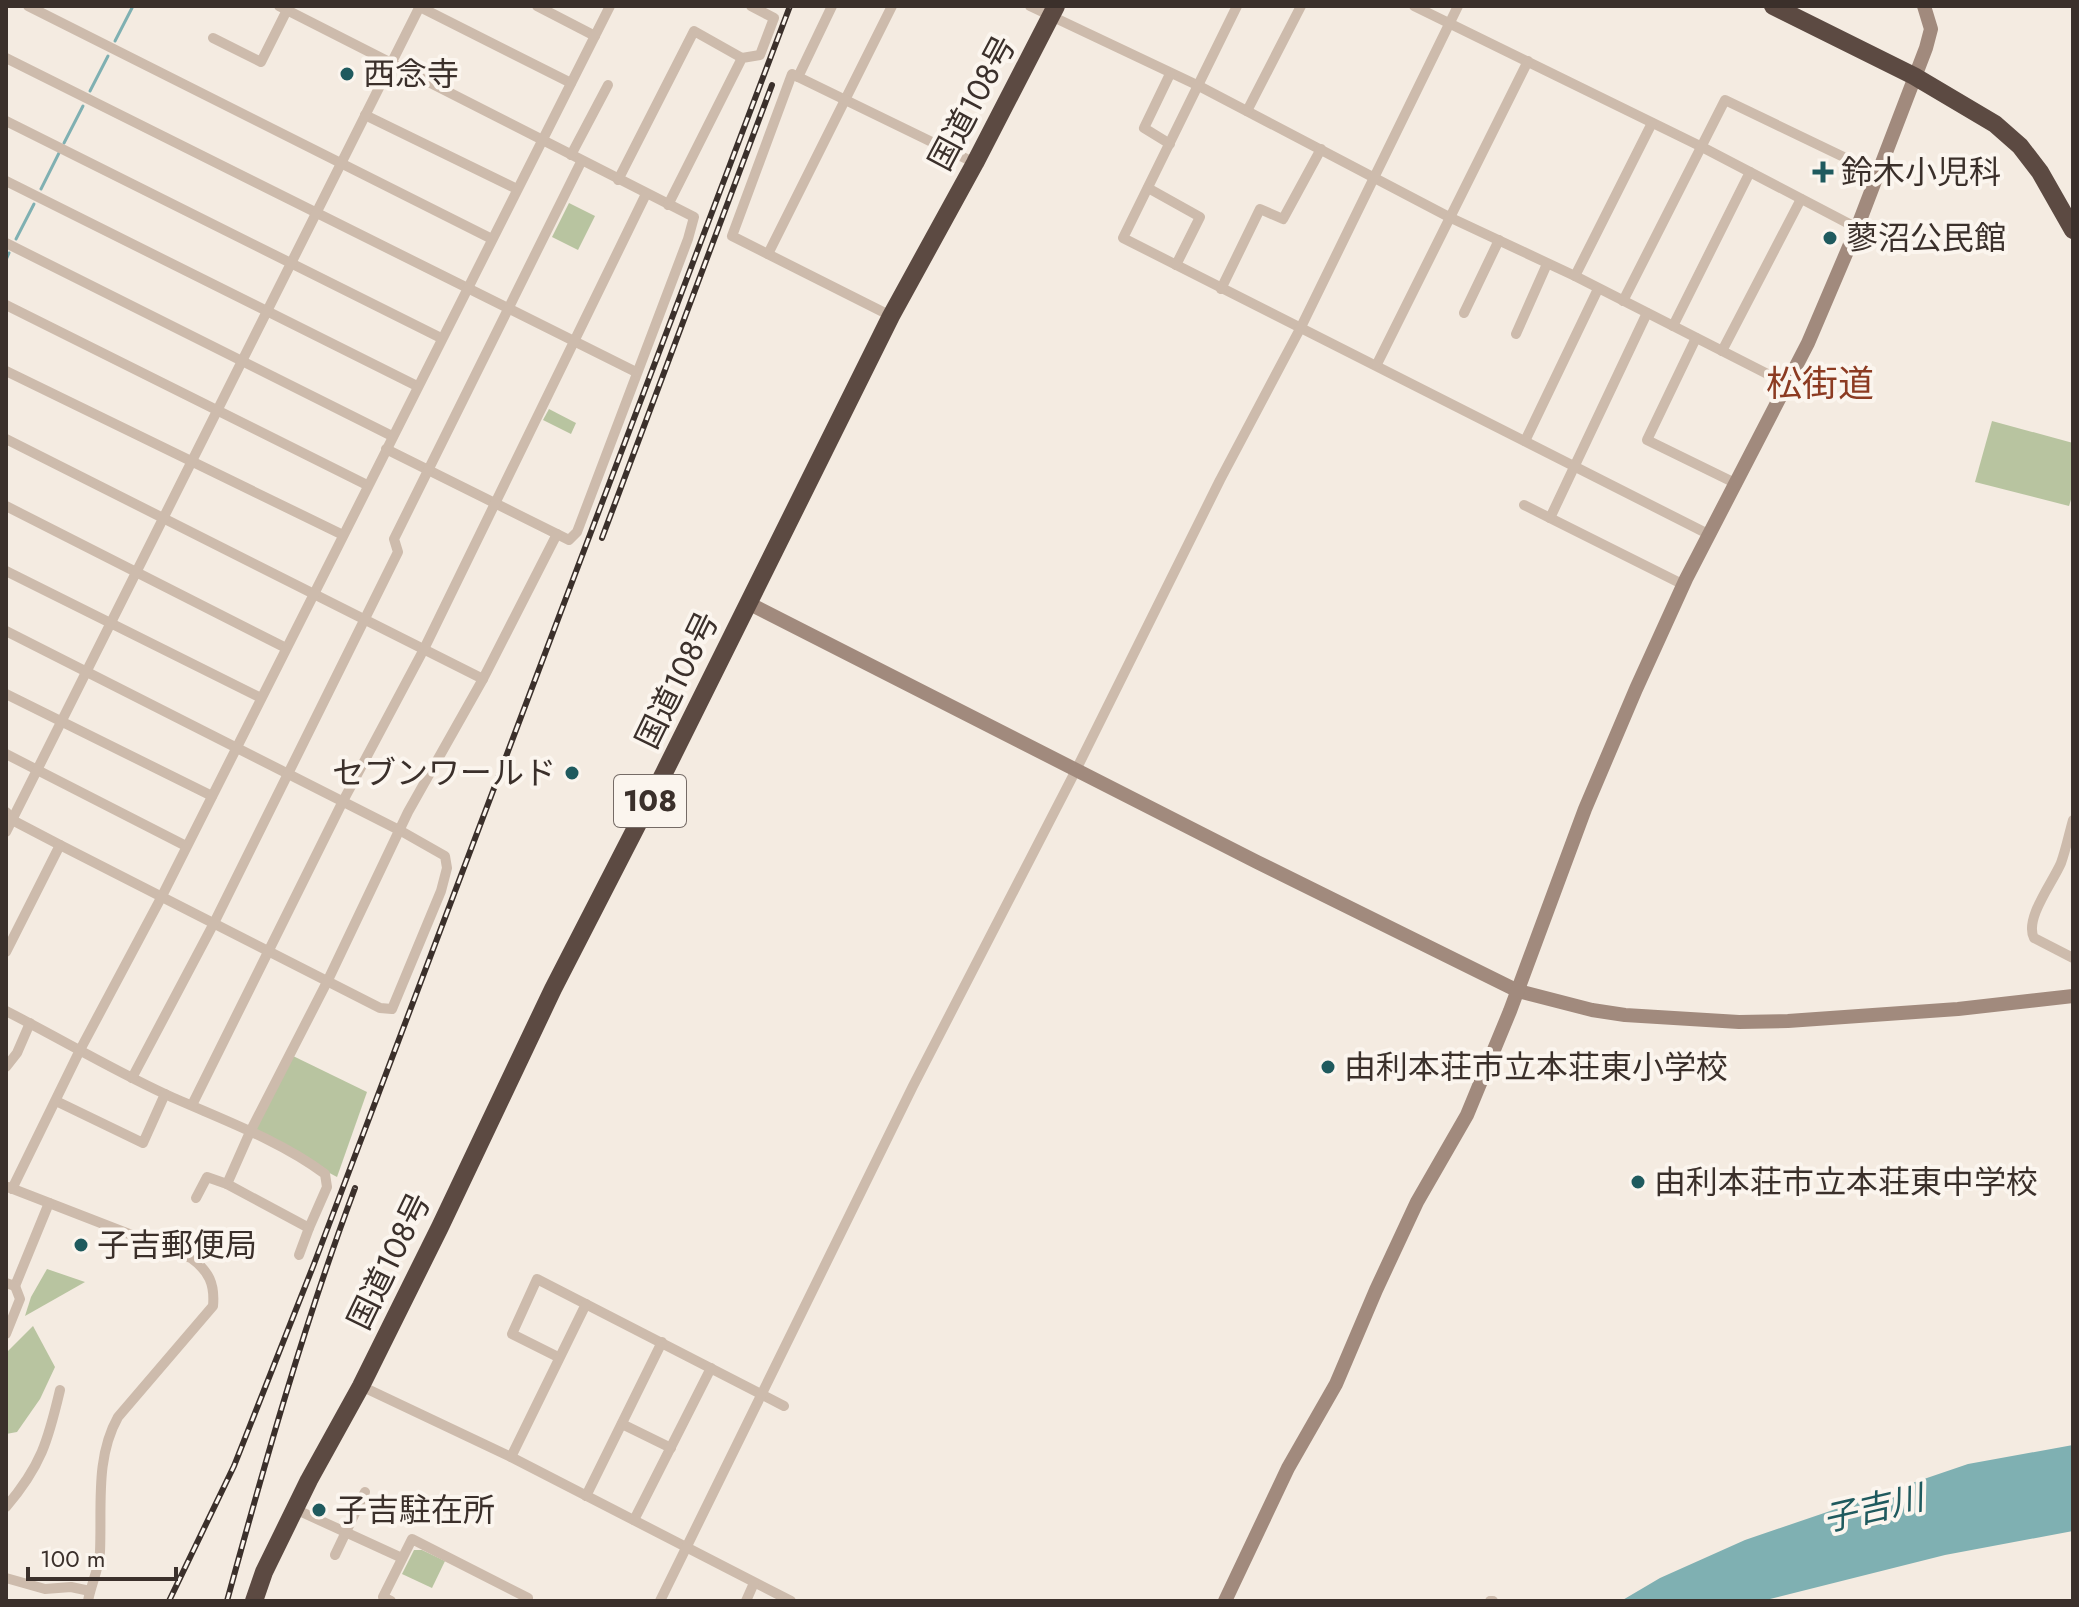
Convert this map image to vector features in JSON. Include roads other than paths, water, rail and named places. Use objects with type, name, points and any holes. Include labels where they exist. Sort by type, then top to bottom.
[{"type":"highway","points":[[1773,6],[1914,76],[1995,124],[2020,146],[2061,205],[2073,230]]},
{"type":"highway","name":"国道108号","points":[[254,1601],[264,1572],[295,1509],[361,1386],[553,989],[891,316],[1054,12]]},
{"type":"street","points":[[28,6],[492,239]]},
{"type":"street","points":[[6,832],[9,815],[38,770],[419,6],[571,83]]},
{"type":"street","points":[[537,6],[595,36]]},
{"type":"street","points":[[6,1578],[45,1589],[71,1587],[89,1596],[100,1556],[99,1502],[104,1453],[111,1429],[213,1306],[214,1292],[211,1279],[203,1267],[191,1258],[9,1188],[162,896],[610,6]]},
{"type":"street","points":[[618,180],[694,31],[742,58],[760,55],[774,18],[751,6]]},
{"type":"street","points":[[798,77],[832,6]]},
{"type":"street","points":[[768,254],[892,6]]},
{"type":"street","points":[[1030,6],[1054,12],[1449,217],[1575,276],[1787,384]]},
{"type":"street","points":[[1237,6],[1123,238],[1710,535]]},
{"type":"street","points":[[1247,111],[1301,6]]},
{"type":"street","points":[[1414,6],[1702,147],[1857,228]]},
{"type":"street","points":[[660,1601],[920,1073],[1076,770],[1220,480],[1301,327],[1458,6]]},
{"type":"street","points":[[1225,1601],[1288,1468],[1336,1384],[1417,1202],[1467,1115],[1518,991],[1585,809],[1636,689],[1684,585],[1808,343],[1857,228],[1931,29],[1924,6]]},
{"type":"street","points":[[213,38],[261,62],[283,8],[694,217],[577,532],[569,540],[386,449]]},
{"type":"street","points":[[6,58],[636,372]]},
{"type":"street","points":[[668,205],[742,58]]},
{"type":"street","points":[[1377,364],[1528,61]]},
{"type":"street","points":[[891,316],[732,236],[792,74],[975,163]]},
{"type":"street","points":[[1170,74],[1144,128],[1170,144]]},
{"type":"street","points":[[571,155],[608,85]]},
{"type":"street","points":[[1623,301],[1725,100],[1877,173]]},
{"type":"street","points":[[365,115],[517,189]]},
{"type":"street","points":[[6,121],[441,338]]},
{"type":"street","points":[[1575,276],[1652,123]]},
{"type":"street","points":[[1221,289],[1260,209],[1283,219],[1321,149]]},
{"type":"street","points":[[132,1078],[214,923],[398,552],[394,539],[581,162]]},
{"type":"street","points":[[1673,326],[1750,172]]},
{"type":"street","points":[[6,181],[417,386]]},
{"type":"street","points":[[1148,188],[1200,217],[1176,265]]},
{"type":"street","points":[[192,1105],[342,803],[424,649],[646,194]]},
{"type":"street","points":[[1722,351],[1801,199]]},
{"type":"street","points":[[1464,313],[1499,240]]},
{"type":"street","points":[[6,243],[392,436]]},
{"type":"street","points":[[1516,334],[1547,264]]},
{"type":"street","points":[[1525,441],[1598,289]]},
{"type":"street","points":[[6,305],[367,485]]},
{"type":"street","points":[[1550,518],[1647,313]]},
{"type":"street","points":[[1696,338],[1647,440],[1737,484]]},
{"type":"street","points":[[6,371],[343,535]]},
{"type":"street","points":[[6,439],[483,679]]},
{"type":"street","points":[[1524,505],[1684,585]]},
{"type":"street","points":[[6,506],[286,648]]},
{"type":"street","points":[[227,1184],[408,812],[483,679],[557,534]]},
{"type":"street","points":[[6,571],[261,698]]},
{"type":"street","points":[[748,603],[1518,991],[1625,1015],[1739,1022],[1958,1009],[2073,996]]},
{"type":"street","points":[[6,631],[401,831],[445,856],[447,868],[441,891],[392,1009],[380,1008],[60,845],[9,815]]},
{"type":"street","points":[[6,694],[212,796]]},
{"type":"street","points":[[6,754],[186,846]]},
{"type":"street","points":[[2073,820],[2060,865],[2031,928],[2034,938],[2073,958]]},
{"type":"street","points":[[6,952],[60,845]]},
{"type":"street","points":[[6,1011],[132,1078],[250,1132],[325,1174],[327,1187],[299,1255]]},
{"type":"street","points":[[6,1067],[17,1053],[30,1023]]},
{"type":"street","points":[[56,1101],[143,1143],[165,1094]]},
{"type":"street","points":[[196,1198],[207,1177],[227,1184],[309,1228]]},
{"type":"street","points":[[6,1334],[20,1299],[11,1285],[49,1203]]},
{"type":"street","points":[[558,1357],[512,1334],[537,1279],[784,1406]]},
{"type":"street","points":[[511,1457],[586,1304]]},
{"type":"street","points":[[586,1496],[662,1342]]},
{"type":"street","points":[[634,1520],[711,1368]]},
{"type":"street","points":[[361,1386],[511,1457],[791,1601]]},
{"type":"street","points":[[6,1507],[28,1481],[37,1464],[49,1438],[60,1390]]},
{"type":"street","points":[[622,1424],[671,1448]]},
{"type":"street","points":[[335,1555],[365,1492]]},
{"type":"street","points":[[295,1509],[402,1558]]},
{"type":"street","points":[[391,1601],[383,1597],[412,1539],[528,1598],[527,1601]]},
{"type":"street","points":[[746,1601],[754,1583]]},
{"type":"water","name":"子吉川","points":[[2073,1445],[2073,1531],[1945,1555],[1762,1601],[1621,1601],[1660,1578],[1745,1540],[1968,1464]]},
{"type":"waterway","points":[[115,41],[133,6]]},
{"type":"waterway","points":[[90,91],[108,56]]},
{"type":"waterway","points":[[64,143],[83,106]]},
{"type":"waterway","points":[[41,189],[59,153]]},
{"type":"waterway","points":[[16,239],[34,204]]},
{"type":"waterway","points":[[6,260],[9,253]]},
{"type":"railway","points":[[169,1601],[234,1466],[314,1264],[790,6]]},
{"type":"railway","points":[[602,538],[772,85]]},
{"type":"railway","points":[[227,1601],[302,1342],[355,1188]]},
{"type":"place","name":"西念寺","points":[[347,74]]},
{"type":"place","name":"鈴木小児科","points":[[1823,172]]},
{"type":"place","name":"蓼沼公民館","points":[[1830,238]]},
{"type":"place","name":"セブンワールド","points":[[572,773]]},
{"type":"place","name":"由利本荘市立本荘東小学校","points":[[1328,1067]]},
{"type":"place","name":"由利本荘市立本荘東中学校","points":[[1638,1182]]},
{"type":"place","name":"子吉郵便局","points":[[81,1245]]},
{"type":"place","name":"子吉駐在所","points":[[319,1510]]},
{"type":"district","name":"松街道","points":[[1820,383]]}]
